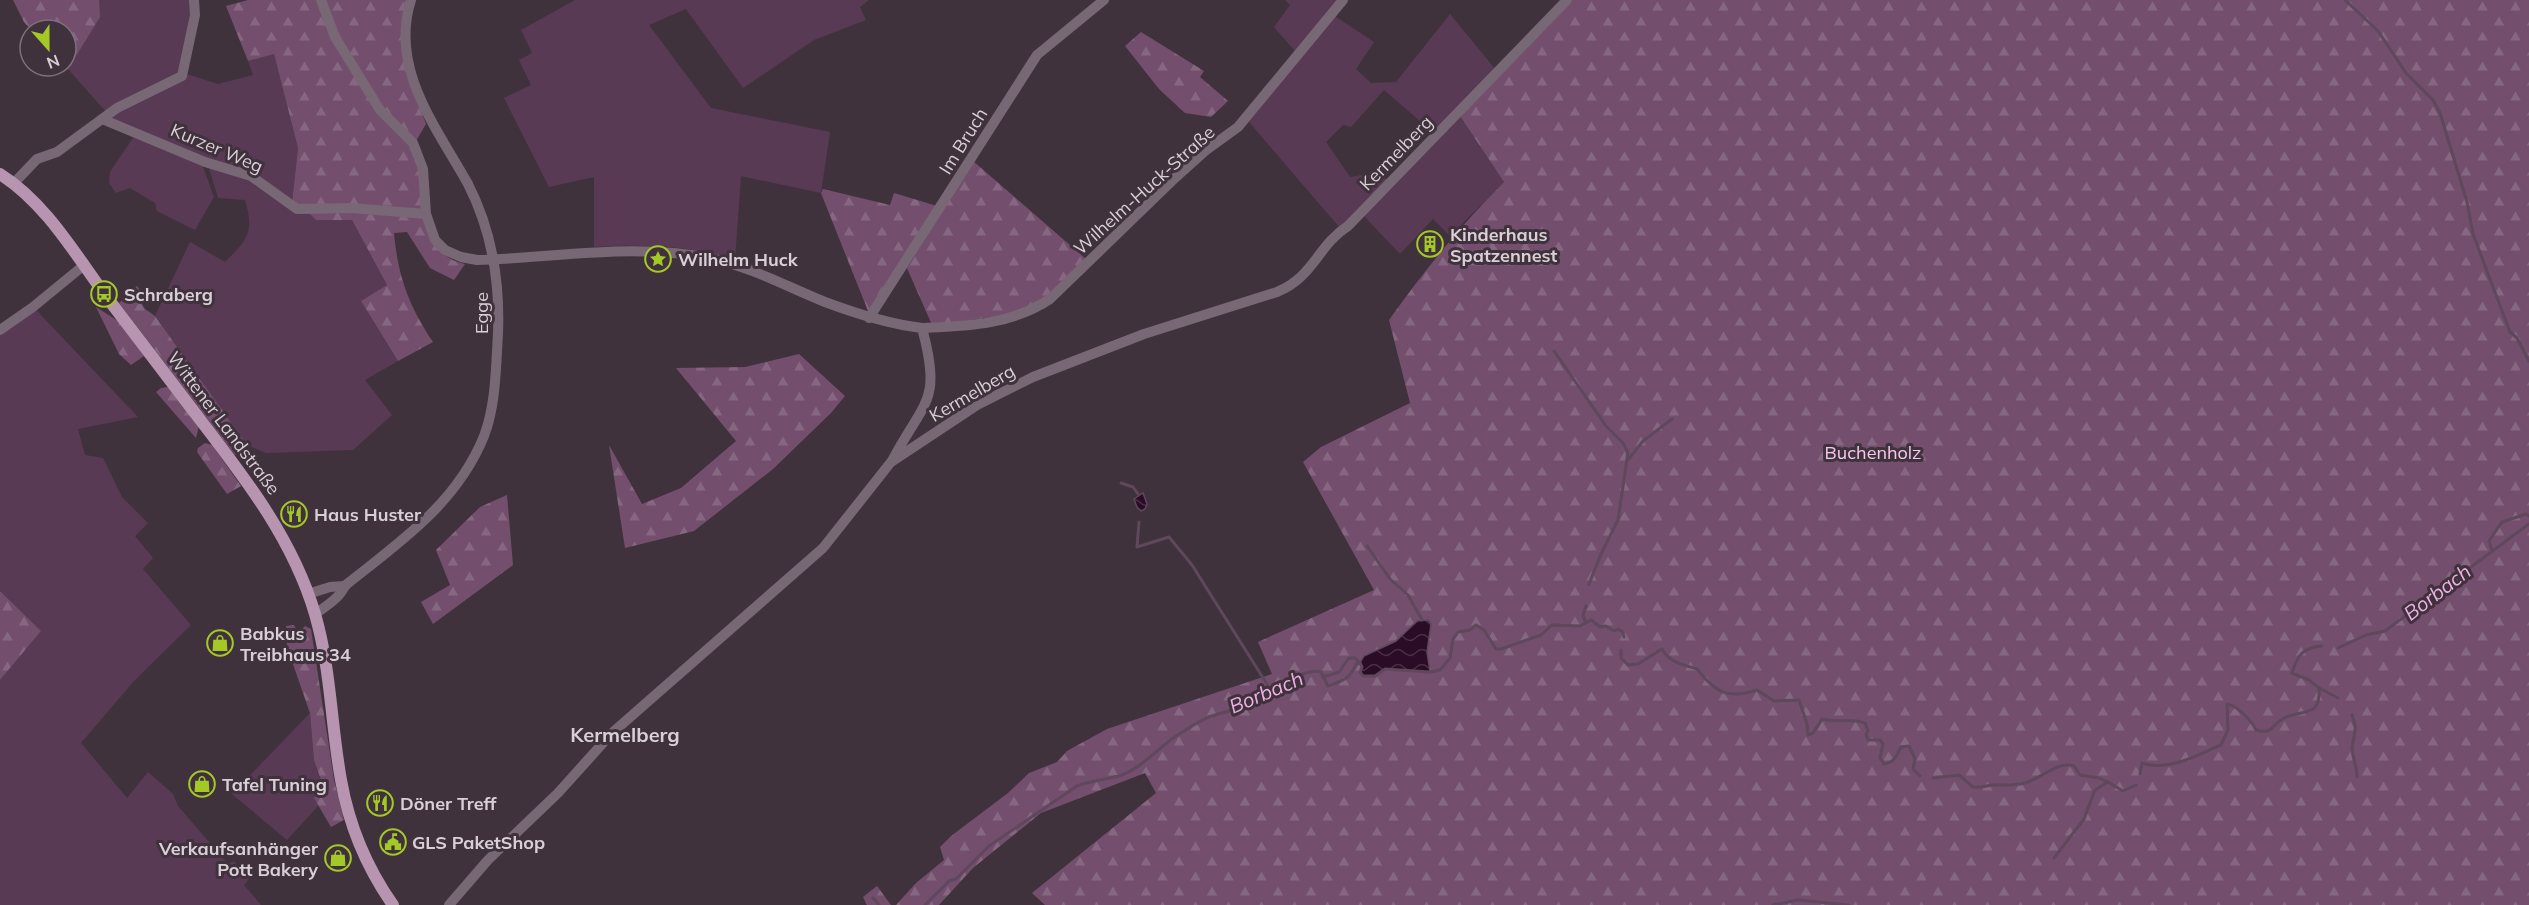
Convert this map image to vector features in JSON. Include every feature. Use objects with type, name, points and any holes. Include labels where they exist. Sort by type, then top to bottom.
[{"type":"main road","name":"Wittener Landstraße","points":[[0,174],[14,183],[48,219],[261,501],[286,543],[315,614],[328,674],[341,779],[347,807],[370,868],[393,905]]},
{"type":"street","points":[[14,183],[38,159],[57,152],[117,108],[182,76],[195,15],[194,0]]},
{"type":"street","points":[[321,0],[335,37],[380,110],[413,143],[423,170],[426,214]]},
{"type":"street","name":"Egge","points":[[315,614],[338,596],[344,586],[433,515],[457,484],[483,437],[489,414],[496,361],[499,304],[494,260],[479,207],[426,112],[413,78],[406,40],[411,0]]},
{"type":"street","name":"Im Bruch","points":[[869,318],[1037,55],[1104,0]]},
{"type":"street","name":"Wilhelm-Huck-Straße","points":[[426,214],[435,240],[445,250],[461,257],[494,260],[616,251],[690,255],[716,259],[757,272],[869,318],[922,328],[994,323],[1029,311],[1050,299],[1175,178],[1205,151],[1238,127],[1343,0]]},
{"type":"street","name":"Kermelberg","points":[[449,905],[488,860],[558,793],[612,733],[823,548],[891,462],[977,405],[1033,377],[1144,334],[1277,292],[1293,284],[1301,278],[1337,233],[1348,226],[1567,0]]},
{"type":"street","name":"Kurzer Weg","points":[[102,119],[205,162],[251,176],[297,209],[351,208],[426,214]]},
{"type":"street","points":[[0,330],[33,307],[83,266]]},
{"type":"street","points":[[891,462],[925,409],[930,390],[931,361],[922,328]]},
{"type":"street","name":"Egge","points":[[308,594],[330,587],[344,586]]},
{"type":"shaded area","points":[[99,0],[191,0],[192,15],[182,70],[107,113],[76,78],[78,78],[78,52],[99,17]]},
{"type":"shaded area","points":[[575,0],[869,0],[860,7],[866,20],[814,40],[743,88],[686,9],[649,25],[711,108],[830,132],[821,193],[741,176],[735,260],[701,251],[665,247],[594,247],[594,177],[549,187],[504,98],[531,85],[519,60],[532,53],[521,30]]},
{"type":"shaded area","points":[[1285,0],[1339,0],[1295,51],[1274,27],[1290,5]]},
{"type":"shaded area","points":[[1450,14],[1496,70],[1435,134],[1384,90],[1351,127],[1343,125],[1326,142],[1350,177],[1375,173],[1388,180],[1340,228],[1249,122],[1333,15],[1374,42],[1356,69],[1371,83],[1396,82]]},
{"type":"shaded area","points":[[274,54],[298,148],[292,203],[205,158],[108,118],[186,74],[218,84],[253,75],[248,61]]},
{"type":"shaded area","points":[[1460,116],[1504,182],[1464,222],[1452,238],[1433,219],[1400,254],[1363,215]]},
{"type":"shaded area","points":[[135,135],[202,164],[214,197],[195,230],[157,211],[155,203],[130,188],[116,193],[109,183],[110,172]]},
{"type":"shaded area","points":[[208,165],[248,178],[309,213],[316,220],[352,220],[387,285],[361,301],[398,361],[365,380],[392,415],[353,450],[266,453],[247,445],[155,316],[190,242],[225,262],[239,248],[247,235],[249,221],[245,200],[218,198]]},
{"type":"shaded area","points":[[36,310],[138,417],[78,429],[85,455],[103,458],[122,497],[148,523],[135,536],[153,558],[143,569],[191,625],[134,681],[81,743],[127,798],[148,772],[173,794],[178,806],[228,864],[234,861],[249,879],[244,885],[261,905],[0,905],[0,680],[41,631],[0,591],[0,335]]},
{"type":"shaded area","points":[[310,713],[314,760],[322,784],[314,798],[319,805],[287,840],[232,794]]},
{"type":"green space","points":[[13,0],[99,0],[100,17],[78,53],[78,18],[22,18]]},
{"type":"green space","points":[[248,0],[407,0],[406,73],[426,124],[416,141],[432,242],[446,256],[465,264],[454,280],[430,268],[407,232],[394,233],[398,264],[406,290],[417,316],[433,342],[398,361],[361,301],[387,285],[352,220],[316,220],[292,203],[298,148],[274,54],[248,61],[226,6]]},
{"type":"green space","name":"Buchenholz","points":[[1572,0],[2529,0],[2529,905],[1045,905],[1032,893],[1156,793],[1145,773],[1041,813],[973,868],[939,905],[896,905],[916,883],[944,860],[940,847],[951,836],[1008,793],[1029,773],[1057,762],[1067,751],[1107,729],[1272,674],[1258,642],[1374,590],[1303,462],[1321,447],[1410,403],[1389,320],[1444,249],[1504,182],[1460,116]],"holes":[[[1417,621],[1431,624],[1427,652],[1430,671],[1385,669],[1375,676],[1360,672],[1362,667]]]},
{"type":"green space","points":[[1141,32],[1204,71],[1200,77],[1228,101],[1211,117],[1185,113],[1159,89],[1125,46]]},
{"type":"green space","points":[[973,161],[1087,260],[1060,288],[1017,314],[932,325],[907,268]]},
{"type":"green space","points":[[823,189],[890,205],[894,193],[937,206],[868,311],[821,193]]},
{"type":"green space","points":[[137,286],[143,293],[139,299],[145,309],[155,316],[247,445],[235,455],[119,303]]},
{"type":"green space","points":[[96,307],[121,323],[144,356],[131,365],[119,354]]},
{"type":"green space","points":[[799,354],[845,396],[831,413],[773,469],[694,531],[625,548],[609,445],[642,504],[681,488],[736,441],[676,368],[745,367]]},
{"type":"green space","points":[[168,387],[199,426],[196,438],[156,392]]},
{"type":"green space","points":[[205,443],[212,445],[241,486],[227,494],[197,452],[198,448]]},
{"type":"green space","points":[[507,495],[513,565],[433,624],[421,602],[450,585],[436,550],[480,507]]},
{"type":"green space","points":[[0,591],[41,631],[0,680]]},
{"type":"green space","points":[[294,625],[298,633],[305,626],[311,629],[334,780],[344,820],[331,827],[314,798],[322,783],[314,760],[310,713],[287,647],[286,626]]},
{"type":"green space","points":[[877,886],[891,905],[867,905],[863,897]]},
{"type":"water","points":[[1143,493],[1147,504],[1141,511],[1134,499]]},
{"type":"water","points":[[1428,620],[1431,624],[1427,652],[1430,672],[1385,669],[1375,676],[1363,676],[1360,672],[1362,667],[1360,663],[1364,656],[1396,641],[1417,621]]},
{"type":"waterway","points":[[2345,0],[2378,31],[2406,73],[2433,100],[2440,113],[2467,202],[2473,234],[2510,332],[2517,338],[2529,361]]},
{"type":"waterway","points":[[1554,351],[1606,426],[1623,443],[1628,452],[1618,520],[1589,584]]},
{"type":"waterway","points":[[1628,460],[1643,441],[1672,419]]},
{"type":"waterway","points":[[1121,483],[1133,487],[1138,494]]},
{"type":"waterway","points":[[2492,550],[2489,541],[2502,522],[2526,514],[2529,516]]},
{"type":"waterway","points":[[1139,522],[1137,547],[1169,537],[1192,565],[1270,689]]},
{"type":"waterway","name":"Borbach","points":[[2338,648],[2366,635],[2385,631],[2529,524]]},
{"type":"waterway","points":[[1367,546],[1390,579],[1408,595],[1422,620]]},
{"type":"waterway","points":[[1585,621],[1583,615],[1586,606]]},
{"type":"waterway","name":"Borbach","points":[[925,905],[949,881],[956,879],[989,846],[1077,786],[1122,775],[1144,762],[1196,723],[1229,711],[1302,674],[1321,672],[1328,686],[1345,679],[1356,664],[1360,663],[1362,667],[1360,672],[1363,676],[1375,676],[1385,669],[1430,672],[1440,670],[1450,658],[1453,639],[1458,632],[1470,630],[1476,625],[1484,630],[1496,649],[1541,635],[1552,625],[1580,626],[1591,620],[1600,627],[1606,626],[1614,631],[1618,629],[1623,632],[1624,637]]},
{"type":"waterway","name":"Borbach","points":[[2140,774],[2142,763],[2172,764],[2221,745],[2228,730],[2227,704],[2244,714],[2256,730],[2262,731],[2270,730],[2284,718],[2314,708],[2319,698],[2319,688],[2309,680],[2292,673],[2296,662],[2305,650],[2322,646]]},
{"type":"waterway","name":"Borbach","points":[[1621,650],[1621,658],[1628,665],[1638,664],[1662,649],[1673,660],[1697,669],[1722,692],[1738,694],[1757,690],[1774,701],[1799,700],[1808,735],[1813,733],[1822,719],[1865,723],[1868,740],[1880,740],[1883,744],[1880,758],[1884,764],[1893,760],[1901,747],[1909,746],[1915,759],[1913,769],[1920,776]]},
{"type":"waterway","points":[[1323,677],[1339,672],[1349,658],[1355,658],[1360,663]]},
{"type":"waterway","points":[[2319,688],[2338,698]]},
{"type":"waterway","points":[[2352,715],[2355,728],[2352,751],[2357,777]]},
{"type":"waterway","name":"Borbach","points":[[1933,778],[1959,775],[1973,787],[2016,785],[2068,765],[2074,766],[2080,775],[2108,782]]},
{"type":"waterway","name":"Borbach","points":[[2054,858],[2084,819],[2095,790],[2108,782],[2123,791],[2136,785]]},
{"type":"waterway","name":"Borbach","points":[[873,898],[879,905]]},
{"type":"waterway","points":[[1773,905],[1798,900],[1849,905]]},
{"type":"place","name":"Kinderhaus Spatzennest","points":[[1430,244]]},
{"type":"place","name":"Wilhelm Huck","points":[[658,259]]},
{"type":"place","name":"Schraberg","points":[[104,294]]},
{"type":"place","name":"Haus Huster","points":[[294,514]]},
{"type":"place","name":"Babkus Treibhaus 34","points":[[220,643]]},
{"type":"place","name":"Tafel Tuning","points":[[202,784]]},
{"type":"place","name":"Döner Treff","points":[[380,803]]},
{"type":"place","name":"GLS PaketShop","points":[[393,842]]},
{"type":"place","name":"Verkaufsanhänger Pott Bakery","points":[[338,858]]},
{"type":"district","name":"Kermelberg","points":[[625,734]]}]
